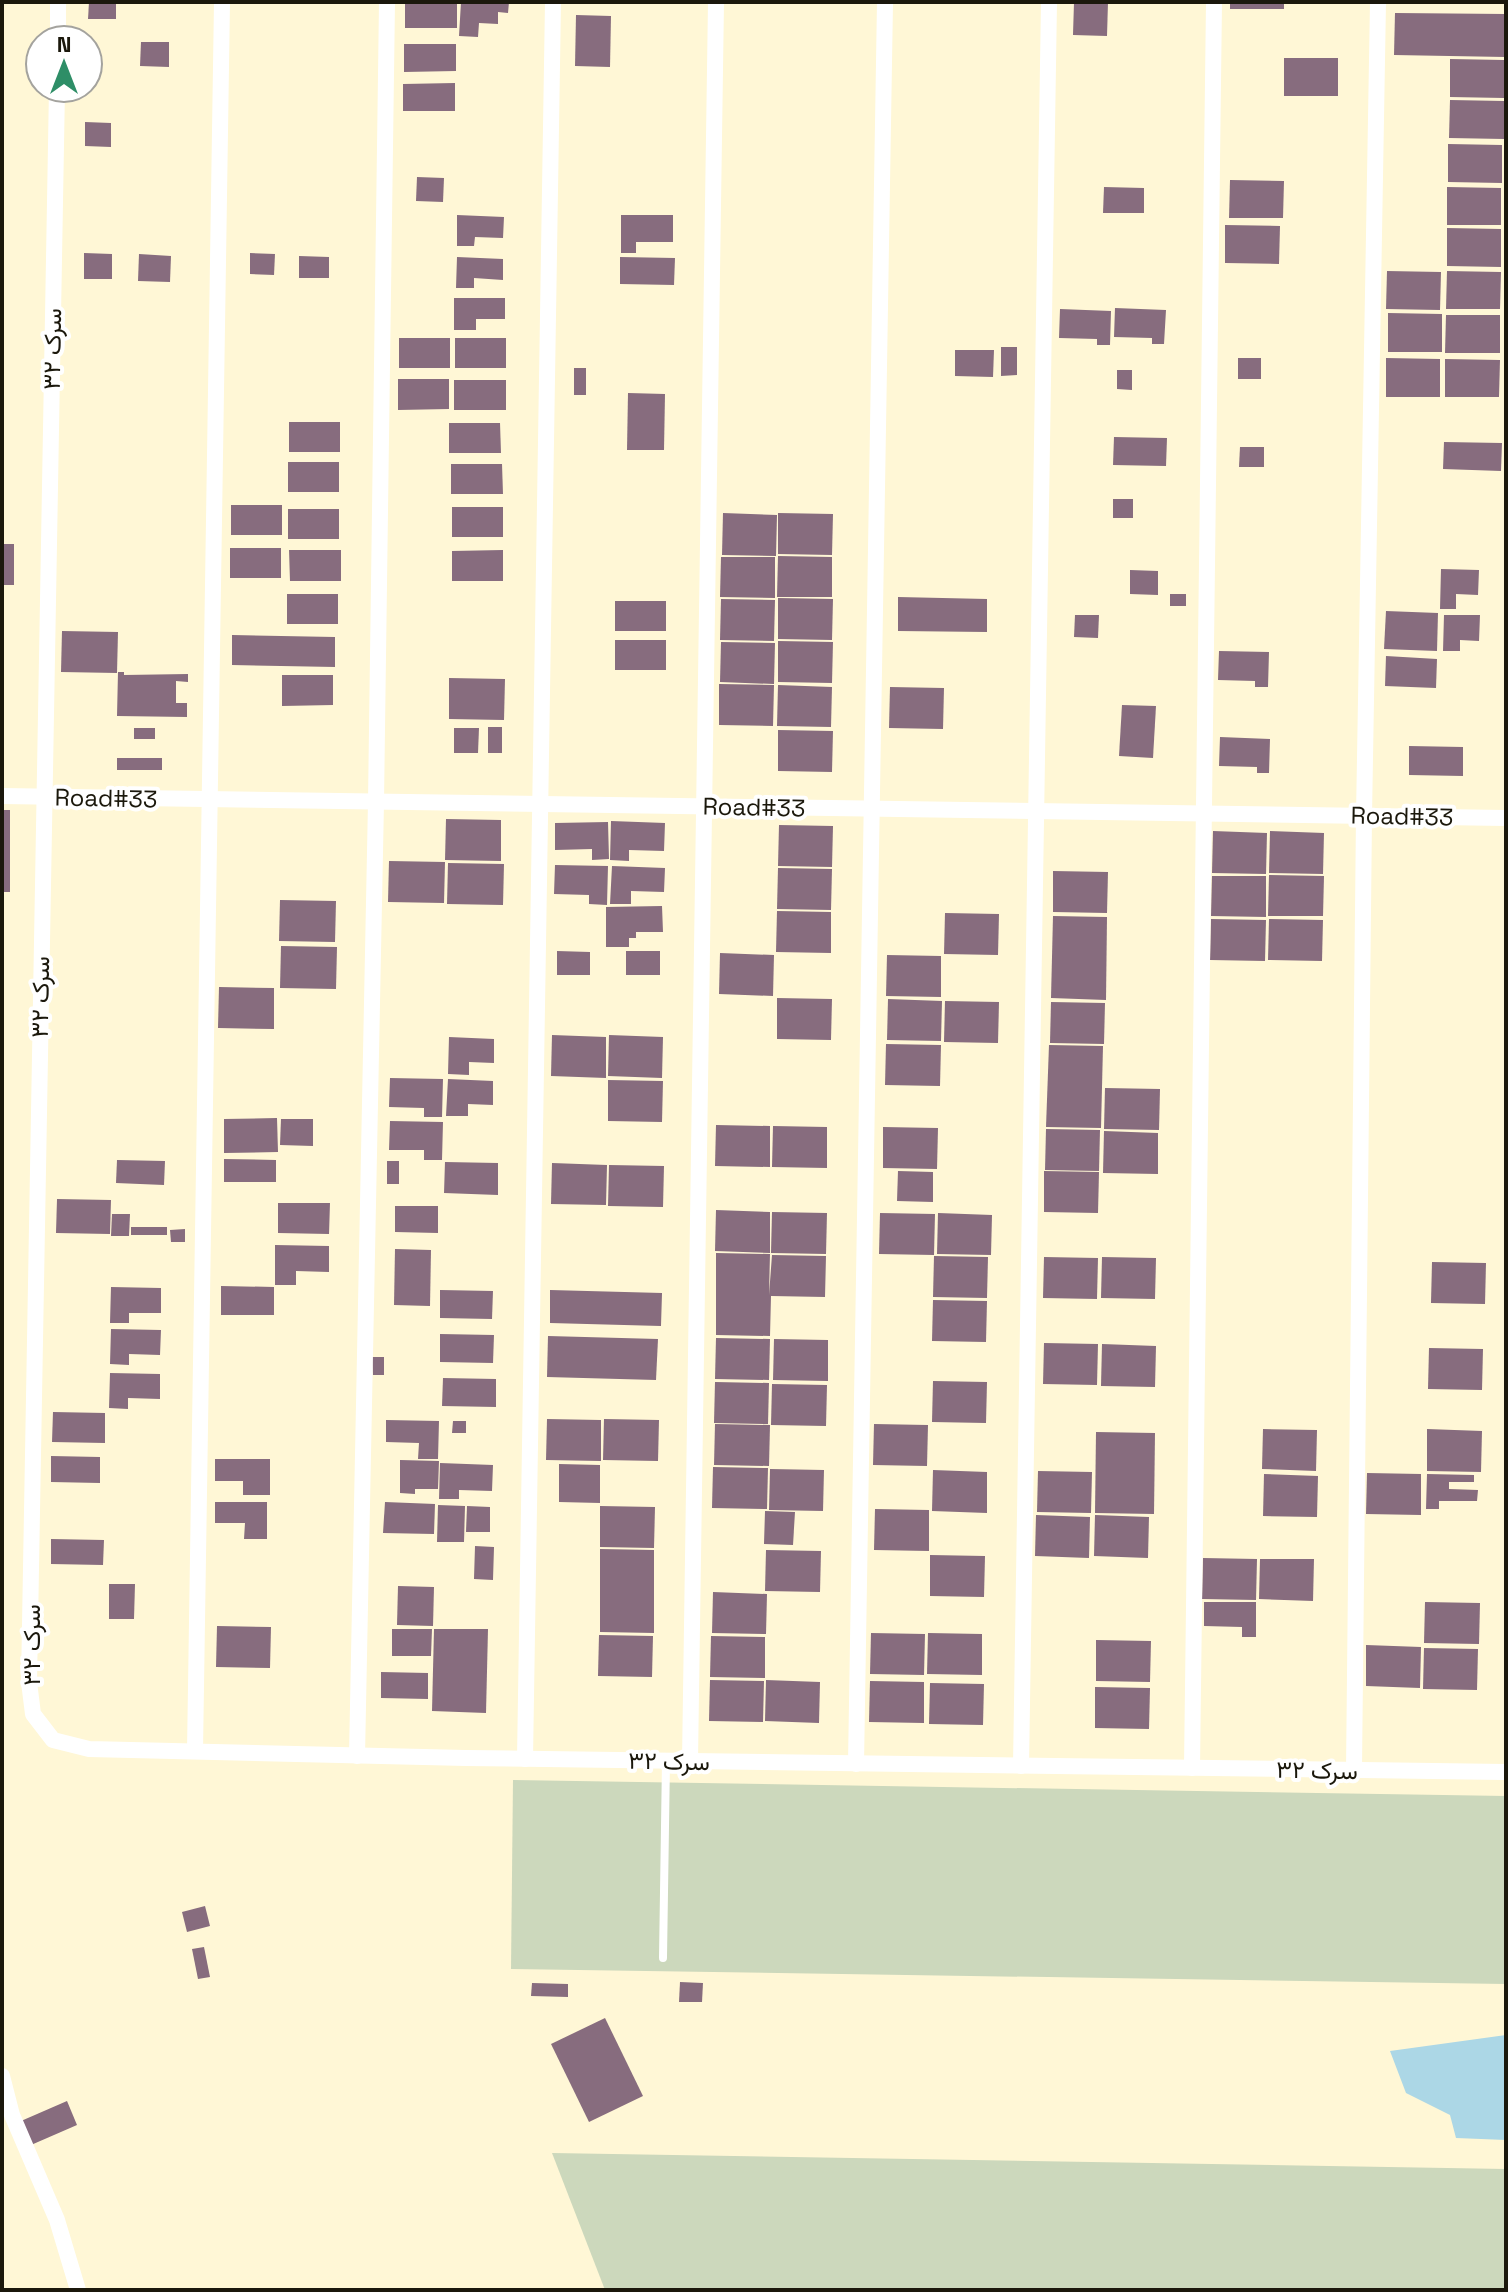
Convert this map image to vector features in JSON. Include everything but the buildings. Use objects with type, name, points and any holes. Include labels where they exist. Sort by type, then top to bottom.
[{"type":"street","points":[[58,2],[58,24]]},
{"type":"street","points":[[195,1751],[222,2]]},
{"type":"street","points":[[357,1756],[376,802],[387,2]]},
{"type":"street","points":[[525,1759],[553,2]]},
{"type":"street","points":[[690,1761],[716,2]]},
{"type":"street","points":[[856,1764],[885,2]]},
{"type":"street","points":[[1021,1766],[1049,2]]},
{"type":"street","points":[[1192,1768],[1214,2]]},
{"type":"street","points":[[1354,1770],[1364,816],[1378,2]]},
{"type":"street","name":"سرک ۳۲","points":[[57,104],[29,1682],[33,1714],[53,1740],[89,1749],[357,1756],[1506,1772]]},
{"type":"street","name":"Road#33","points":[[2,796],[1506,818]]},
{"type":"street","points":[[2,2076],[7,2117],[57,2220],[78,2290]]},
{"type":"lane","points":[[663,1958],[666,1761]]},
{"type":"green space","points":[[513,1780],[1506,1796],[1506,1984],[511,1969]]},
{"type":"green space","points":[[552,2153],[1506,2169],[1506,2290],[605,2290]]},
{"type":"water","points":[[1506,2035],[1506,2140],[1456,2138],[1450,2115],[1406,2093],[1390,2051]]}]
